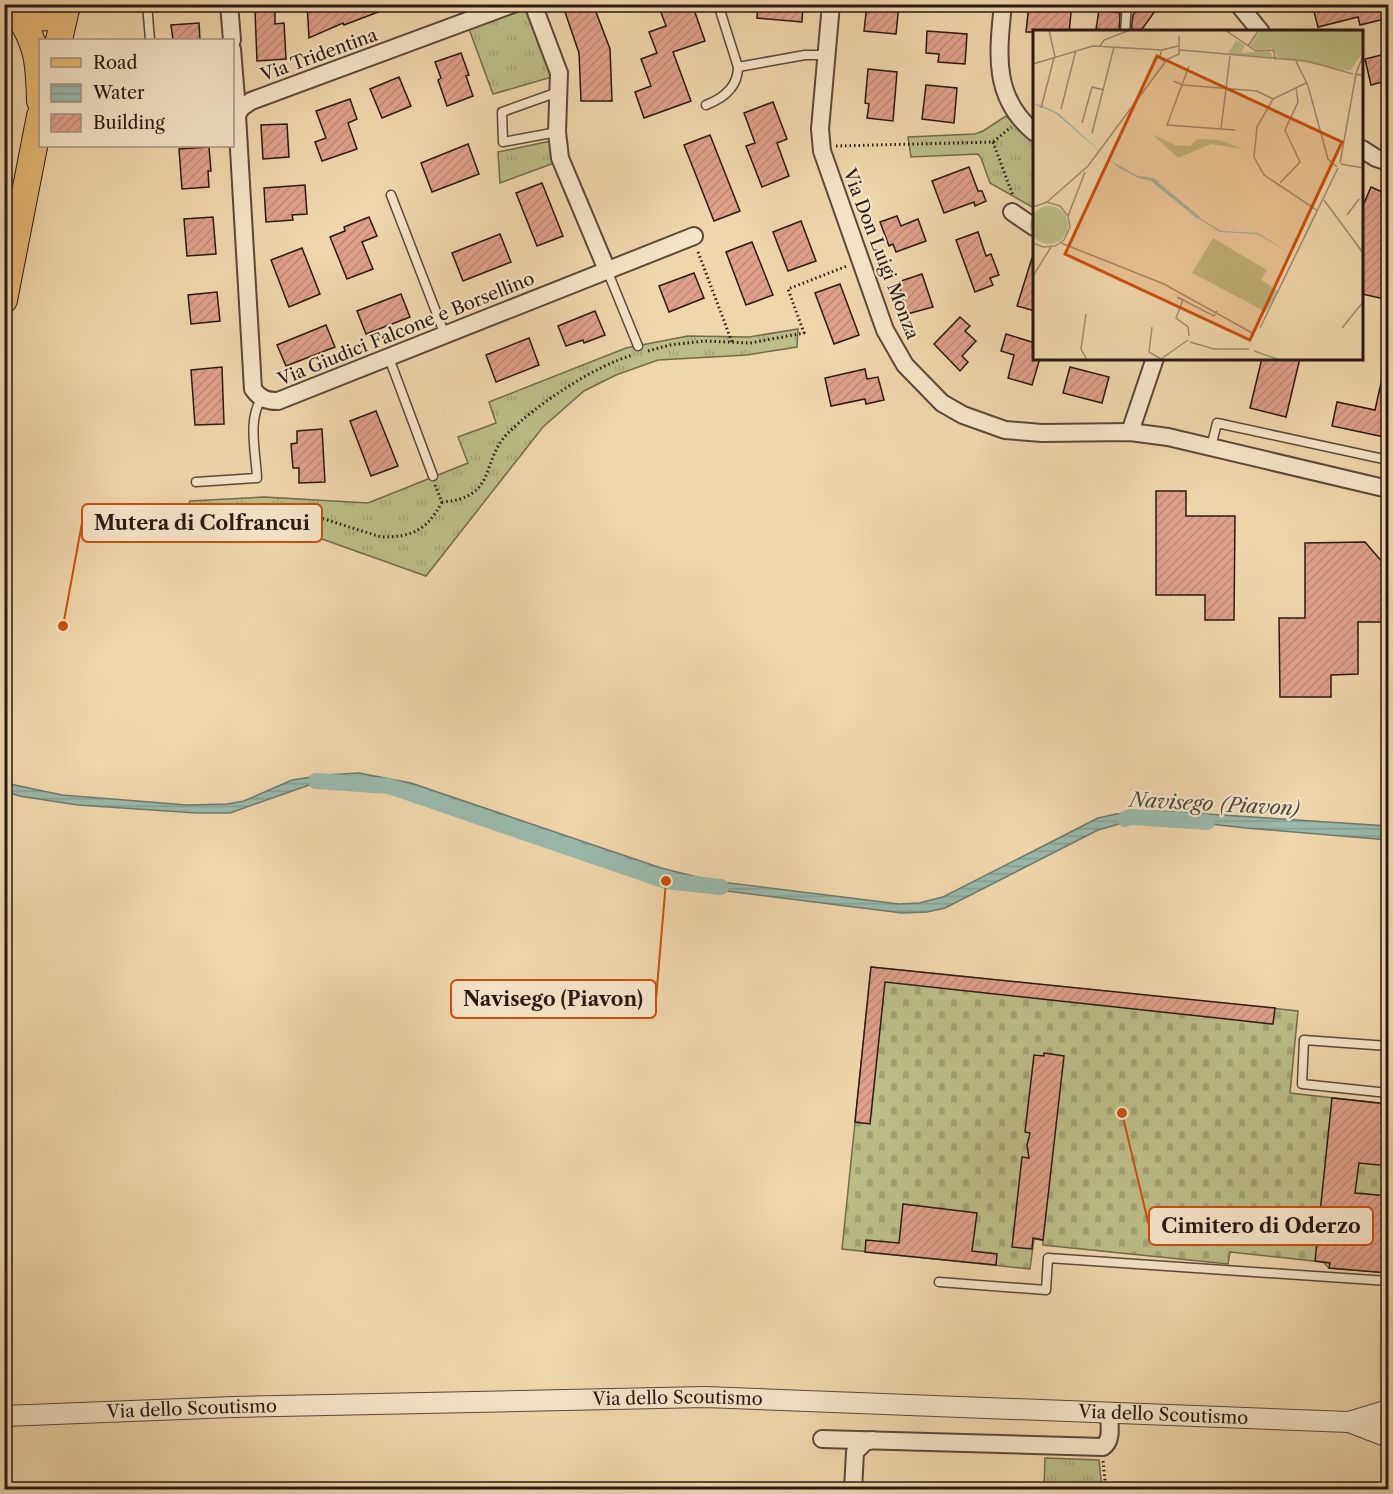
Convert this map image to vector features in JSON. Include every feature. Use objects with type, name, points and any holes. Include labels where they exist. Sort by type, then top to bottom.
[{"type":"main road","points":[[12,8],[31,17],[46,18],[60,14],[68,7]]},
{"type":"main road","points":[[59,39],[68,7]]},
{"type":"main road","points":[[12,8],[25,25],[39,62]]},
{"type":"main road","points":[[4,300],[39,121]]},
{"type":"street","points":[[229,4],[232,39]]},
{"type":"street","name":"Via Tridentina","points":[[237,107],[513,4]]},
{"type":"street","points":[[533,4],[560,73],[557,132],[560,158],[607,270]]},
{"type":"street","name":"Via Don Luigi Monza","points":[[831,4],[820,129],[822,147],[832,183],[893,347],[905,365],[942,403],[963,415],[1005,430],[1130,432],[1168,437],[1385,487]]},
{"type":"street","points":[[1003,4],[998,54],[999,73],[1006,93],[1022,119],[1033,130]]},
{"type":"street","points":[[1238,4],[1259,30]]},
{"type":"street","name":"Via Giudici Falcone e Borsellino","points":[[234,74],[253,389],[262,398],[270,401],[278,401],[389,358],[607,270],[696,244]]},
{"type":"street","points":[[1363,149],[1389,162]]},
{"type":"street","points":[[1012,212],[1033,226]]},
{"type":"street","points":[[1130,432],[1154,360]]},
{"type":"street","name":"Via dello Scoutismo","points":[[5,1416],[233,1407],[705,1397],[1349,1422],[1389,1437]]},
{"type":"street","name":"Via dello Scoutismo","points":[[1349,1422],[1389,1410]]},
{"type":"street","points":[[822,1439],[1103,1447],[1107,1445],[1109,1438],[1109,1413]]},
{"type":"street","points":[[853,1490],[855,1452],[865,1442],[873,1440]]},
{"type":"lane","points":[[147,4],[150,39]]},
{"type":"lane","points":[[706,105],[724,97],[738,75],[738,67],[718,4]]},
{"type":"lane","points":[[1125,30],[1127,4]]},
{"type":"lane","points":[[738,67],[805,55],[826,55]]},
{"type":"lane","points":[[557,132],[503,142],[502,112],[559,92]]},
{"type":"lane","points":[[391,195],[445,335]]},
{"type":"lane","points":[[607,270],[638,350]]},
{"type":"lane","points":[[389,358],[433,476]]},
{"type":"lane","points":[[195,482],[257,478],[254,421],[257,405],[262,398]]},
{"type":"lane","points":[[1211,447],[1217,423],[1389,460]]},
{"type":"lane","points":[[1389,1046],[1304,1040],[1302,1084],[1389,1093]]},
{"type":"lane","points":[[939,1282],[1046,1290],[1048,1258],[1389,1281]]},
{"type":"path","points":[[822,147],[993,142],[1022,119]]},
{"type":"path","points":[[993,142],[1015,203],[1012,212]]},
{"type":"path","points":[[696,244],[732,342]]},
{"type":"path","points":[[648,351],[670,345],[704,341],[750,342],[804,333],[788,289],[860,261]]},
{"type":"path","points":[[441,502],[464,498],[479,487],[505,436],[539,407],[575,382],[638,350]]},
{"type":"path","points":[[197,503],[197,506],[286,507],[381,537],[392,537],[408,535],[426,526],[433,517],[441,502],[433,476]]},
{"type":"path","points":[[1103,1447],[1106,1490]]},
{"type":"green space","points":[[524,8],[530,10],[552,77],[493,94],[469,29]]},
{"type":"green space","points":[[1006,116],[1033,141],[1033,207],[990,183],[978,154],[911,157],[908,137],[975,134]]},
{"type":"green space","points":[[551,141],[557,162],[500,183],[498,152]]},
{"type":"green space","points":[[798,329],[797,347],[747,355],[658,360],[616,375],[584,391],[543,427],[426,576],[277,523],[229,517],[183,515],[190,501],[264,497],[368,503],[468,463],[458,437],[496,423],[489,402],[626,348],[688,336],[749,337]]},
{"type":"green space","points":[[871,967],[1298,1011],[1290,1093],[1388,1104],[1388,1273],[1329,1268],[1323,1262],[1230,1252],[1228,1264],[1043,1245],[1043,1240],[1034,1239],[1030,1269],[842,1249]]},
{"type":"green space","points":[[1045,1458],[1099,1460],[1102,1489],[1044,1489]]},
{"type":"water","points":[[359,773],[411,783],[661,868],[713,881],[899,904],[919,903],[943,897],[1098,818],[1116,814],[1160,811],[1388,826],[1388,840],[1157,818],[1136,819],[1098,830],[945,908],[927,912],[902,913],[719,890],[639,869],[385,784],[348,781],[312,784],[230,813],[78,805],[19,796],[5,791],[5,783],[62,795],[187,805],[227,804],[244,801],[292,780]]},
{"type":"building","points":[[307,4],[394,4],[394,6],[344,25],[343,23],[309,38]]},
{"type":"building","points":[[576,4],[593,4],[610,49],[612,101],[581,101],[579,53],[564,9]]},
{"type":"building","points":[[658,4],[692,4],[705,41],[673,52],[691,101],[644,118],[635,92],[651,86],[641,59],[657,53],[649,32],[666,26]]},
{"type":"building","points":[[758,4],[803,4],[802,22],[757,18]]},
{"type":"building","points":[[867,4],[899,4],[896,34],[864,31]]},
{"type":"building","points":[[1029,4],[1057,7],[1057,4],[1072,4],[1069,30],[1026,32]]},
{"type":"building","points":[[1100,4],[1114,4],[1113,12],[1120,13],[1119,30],[1096,29]]},
{"type":"building","points":[[1142,4],[1160,4],[1141,30],[1131,30],[1133,15]]},
{"type":"building","points":[[1312,4],[1389,4],[1389,18],[1360,25],[1358,17],[1318,27]]},
{"type":"building","points":[[275,10],[275,24],[284,23],[286,59],[257,61],[255,11]]},
{"type":"building","points":[[199,23],[200,39],[173,39],[171,25]]},
{"type":"building","points":[[927,31],[967,34],[965,64],[938,62],[939,54],[926,53]]},
{"type":"building","points":[[461,53],[473,96],[447,106],[438,80],[441,78],[435,62]]},
{"type":"building","points":[[1389,53],[1389,80],[1371,85],[1365,59]]},
{"type":"building","points":[[868,69],[897,72],[893,121],[867,118],[869,104],[865,103]]},
{"type":"building","points":[[399,77],[411,106],[382,118],[370,89]]},
{"type":"building","points":[[926,85],[957,88],[954,123],[922,119]]},
{"type":"building","points":[[350,99],[357,119],[348,123],[357,149],[322,161],[315,142],[326,138],[316,111]]},
{"type":"building","points":[[773,102],[787,139],[777,143],[789,176],[762,187],[746,146],[755,143],[744,113]]},
{"type":"building","points":[[287,124],[289,157],[263,159],[261,125]]},
{"type":"building","points":[[710,135],[740,211],[714,221],[684,145]]},
{"type":"building","points":[[468,144],[479,174],[432,192],[421,163]]},
{"type":"building","points":[[209,147],[211,171],[208,171],[209,187],[182,189],[179,149]]},
{"type":"building","points":[[969,167],[978,191],[982,191],[986,201],[975,206],[974,202],[944,213],[932,181]]},
{"type":"building","points":[[542,183],[563,236],[537,246],[516,193]]},
{"type":"building","points":[[305,185],[307,214],[292,215],[293,220],[266,222],[264,188]]},
{"type":"building","points":[[1371,187],[1389,195],[1389,300],[1363,294],[1363,206]]},
{"type":"building","points":[[897,216],[901,226],[918,219],[926,241],[896,252],[893,244],[889,246],[880,222]]},
{"type":"building","points":[[213,217],[216,254],[187,256],[184,219]]},
{"type":"building","points":[[369,217],[377,236],[362,242],[373,269],[347,279],[330,237],[345,231],[344,227]]},
{"type":"building","points":[[801,221],[816,261],[788,271],[773,232]]},
{"type":"building","points":[[978,232],[986,256],[991,254],[999,275],[990,278],[993,285],[975,292],[956,240]]},
{"type":"building","points":[[500,234],[511,262],[463,281],[452,253]]},
{"type":"building","points":[[752,242],[773,295],[746,305],[726,252]]},
{"type":"building","points":[[302,248],[320,294],[289,307],[271,260]]},
{"type":"building","points":[[1032,258],[1033,258],[1033,310],[1017,306]]},
{"type":"building","points":[[694,273],[704,298],[669,312],[659,286]]},
{"type":"building","points":[[922,274],[933,307],[907,314],[898,282]]},
{"type":"building","points":[[840,284],[859,335],[834,344],[815,293]]},
{"type":"building","points":[[217,292],[220,321],[191,324],[188,295]]},
{"type":"building","points":[[401,294],[410,317],[366,334],[357,311]]},
{"type":"building","points":[[595,311],[605,335],[584,343],[583,340],[566,346],[558,326]]},
{"type":"building","points":[[960,317],[970,326],[965,331],[976,341],[962,356],[968,362],[960,371],[934,344]]},
{"type":"building","points":[[326,325],[335,347],[286,366],[277,345]]},
{"type":"building","points":[[1006,334],[1033,342],[1033,360],[1039,360],[1032,385],[1008,378],[1014,355],[1001,351]]},
{"type":"building","points":[[529,338],[539,365],[496,382],[486,355]]},
{"type":"building","points":[[1262,360],[1300,360],[1286,417],[1250,408]]},
{"type":"building","points":[[222,367],[224,424],[195,425],[191,370]]},
{"type":"building","points":[[1070,367],[1109,377],[1102,403],[1063,393]]},
{"type":"building","points":[[865,369],[867,379],[878,377],[884,400],[866,404],[865,399],[831,406],[825,378]]},
{"type":"building","points":[[1383,374],[1389,375],[1389,438],[1332,426],[1337,402],[1375,410]]},
{"type":"building","points":[[376,411],[398,466],[371,476],[350,421]]},
{"type":"building","points":[[322,429],[325,482],[299,483],[299,468],[293,468],[291,444],[297,443],[297,431]]},
{"type":"building","points":[[1156,491],[1186,491],[1186,516],[1235,516],[1234,620],[1205,620],[1205,595],[1156,595]]},
{"type":"building","points":[[1365,542],[1384,564],[1384,622],[1358,622],[1358,674],[1331,675],[1331,697],[1280,697],[1279,618],[1305,618],[1305,543]]},
{"type":"building","points":[[871,967],[1275,1008],[1273,1024],[885,982],[870,1124],[855,1122]]},
{"type":"building","points":[[1044,1053],[1064,1056],[1043,1240],[1033,1238],[1032,1249],[1012,1247],[1022,1157],[1029,1158],[1027,1145],[1030,1133],[1025,1132],[1034,1055],[1044,1056]]},
{"type":"building","points":[[1332,1098],[1387,1104],[1384,1133],[1389,1134],[1389,1166],[1359,1163],[1355,1193],[1389,1196],[1388,1273],[1329,1268],[1330,1263],[1315,1261]]},
{"type":"building","points":[[903,1204],[977,1213],[972,1251],[997,1254],[996,1265],[865,1252],[866,1240],[899,1243]]},
{"type":"waterway","name":"Navisego (Piavon)","points":[[316,781],[389,786],[666,881],[721,887]]},
{"type":"waterway","name":"Navisego (Piavon)","points":[[1125,819],[1131,817],[1207,822]]},
{"type":"place","name":"Mutera di Colfrancui","points":[[63,626]]},
{"type":"place","name":"Navisego (Piavon)","points":[[666,881]]},
{"type":"place","name":"Cimitero di Oderzo","points":[[1122,1113]]}]
